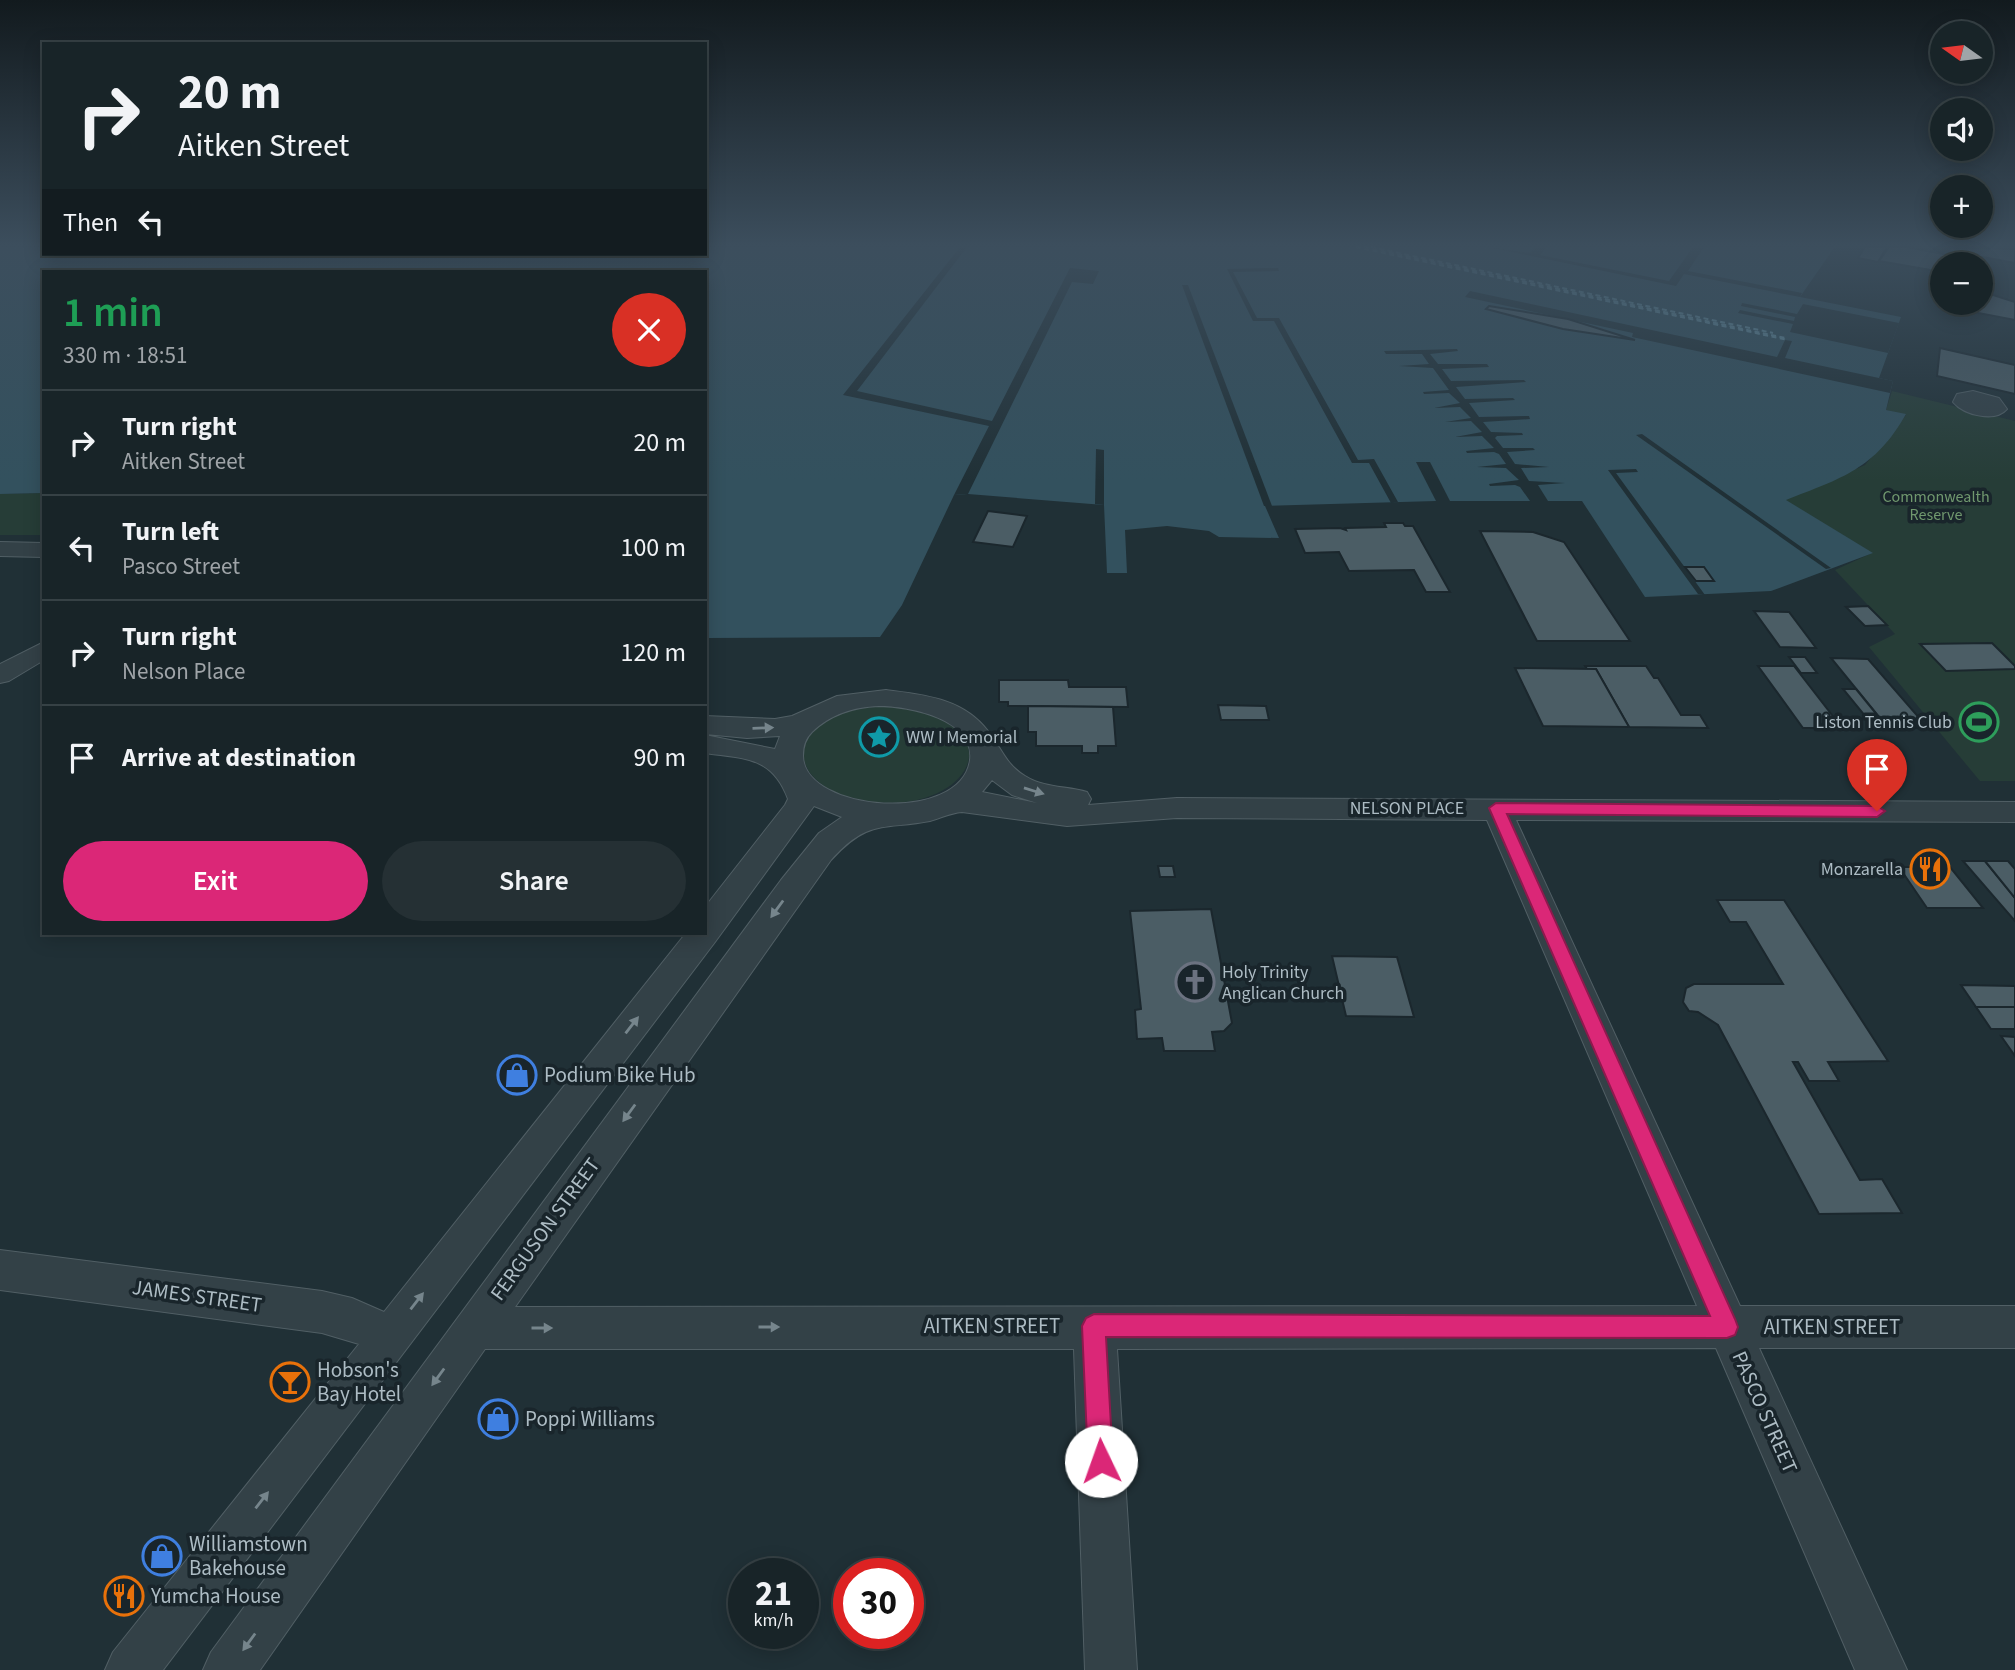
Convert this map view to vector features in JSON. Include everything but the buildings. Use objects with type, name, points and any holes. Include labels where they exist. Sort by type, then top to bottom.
[{"type":"street","points":[[0,549],[42,550]]},
{"type":"street","points":[[0,675],[42,650]]},
{"type":"street","points":[[707,725],[772,728],[802,722],[843,703],[863,699],[898,698],[947,710],[964,720],[979,736],[985,749],[985,763],[980,775],[964,793],[949,803],[923,812],[883,815],[824,800],[809,792],[783,763],[770,757],[707,744]]},
{"type":"street","points":[[707,928],[798,809],[802,799],[788,759],[792,741],[800,729],[819,713]]},
{"type":"street","name":"NELSON PLACE","points":[[985,749],[997,773],[1036,793],[1177,808],[2015,812]]},
{"type":"street","name":"NELSON PLACE","points":[[949,803],[973,800],[1016,811],[1060,816],[1119,815],[1177,808]]},
{"type":"street","name":"PASCO STREET","points":[[1496,808],[1881,1670]]},
{"type":"street","name":"FERGUSON STREET","points":[[229,1670],[824,846],[852,822],[883,815]]},
{"type":"street","points":[[131,1670],[702,935]]},
{"type":"street","name":"JAMES STREET","points":[[0,1270],[322,1312],[352,1319],[390,1336]]},
{"type":"street","points":[[1094,1326],[1111,1670]]},
{"type":"street","name":"AITKEN STREET","points":[[474,1328],[2015,1327]]},
{"type":"green space","name":"Commonwealth Reserve","points":[[1892,391],[2015,421],[2015,781],[1980,781],[1869,647],[1895,634],[1835,570],[1872,553],[1785,500],[1865,465],[1906,415],[1886,410]]},
{"type":"green space","points":[[42,493],[42,535],[0,535],[0,494]]},
{"type":"green space","points":[[895,707],[936,718],[960,733],[969,752],[964,771],[948,787],[922,799],[888,803],[849,797],[835,792],[814,777],[804,757],[805,745],[811,734],[823,723],[858,709]]},
{"type":"water","points":[[0,325],[42,325],[42,493],[0,494]]},
{"type":"water","points":[[707,325],[1898,325],[1879,378],[1893,381],[1886,410],[1906,414],[1894,433],[1869,460],[1855,469],[1786,500],[1873,553],[1771,591],[1645,597],[1582,501],[1436,501],[1265,506],[1279,538],[1219,537],[1209,531],[1167,526],[1125,530],[1127,573],[1107,573],[1104,505],[968,494],[954,495],[902,605],[880,637],[707,638]]},
{"type":"pier","points":[[898,325],[907,325],[857,391],[992,421],[1041,325],[1051,325],[968,494],[954,495],[989,426],[843,395]]},
{"type":"pier","points":[[1197,325],[1203,325],[1272,506],[1264,506]]},
{"type":"pier","points":[[1276,325],[1283,325],[1358,460],[1374,459],[1398,502],[1391,503],[1369,463],[1352,463]]},
{"type":"pier","points":[[1595,325],[1628,325],[1777,357],[1785,340],[1792,341],[1785,358],[1893,381],[1890,393],[1632,337],[1633,333]]},
{"type":"pier","points":[[1793,325],[1898,325],[1888,353],[1790,332]]},
{"type":"pier","points":[[1384,351],[1458,351],[1430,354],[1438,364],[1487,364],[1489,367],[1442,369],[1451,381],[1526,382],[1456,387],[1465,399],[1515,400],[1469,403],[1479,417],[1529,416],[1530,419],[1483,422],[1491,432],[1522,433],[1523,435],[1497,436],[1495,438],[1503,448],[1535,450],[1507,452],[1515,464],[1549,467],[1521,468],[1529,481],[1565,483],[1538,485],[1548,501],[1530,501],[1520,487],[1515,485],[1490,486],[1489,484],[1519,480],[1506,468],[1477,467],[1506,464],[1499,454],[1494,452],[1467,453],[1466,451],[1494,448],[1482,436],[1455,437],[1482,432],[1471,421],[1445,422],[1471,418],[1460,407],[1434,408],[1460,403],[1449,393],[1424,394],[1423,392],[1449,390],[1433,368],[1399,366],[1429,364],[1422,354],[1386,354]]},
{"type":"pier","points":[[1642,434],[1831,568],[1826,569],[1636,435]]},
{"type":"pier","points":[[1096,449],[1104,450],[1104,505],[1095,504]]},
{"type":"pier","points":[[1416,462],[1430,462],[1450,501],[1436,501]]},
{"type":"pier","points":[[1636,469],[1638,472],[1616,473],[1705,595],[1698,594],[1608,470]]},
{"type":"ferry route","points":[[1718,325],[1788,340]]},
{"type":"ferry route","points":[[1725,325],[1785,338]]},
{"type":"ferry route","points":[[1735,325],[1773,333]]},
{"type":"place","name":"Liston Tennis Club","points":[[1979,722]]},
{"type":"place","name":"WW I Memorial","points":[[879,737]]},
{"type":"place","name":"Monzarella","points":[[1930,869]]},
{"type":"place","name":"Holy Trinity Anglican Church","points":[[1195,982]]},
{"type":"place","name":"Podium Bike Hub","points":[[517,1075]]},
{"type":"place","name":"Hobson's Bay Hotel","points":[[290,1382]]},
{"type":"place","name":"Poppi Williams","points":[[498,1419]]},
{"type":"place","name":"Williamstown Bakehouse","points":[[162,1556]]},
{"type":"place","name":"Yumcha House","points":[[124,1596]]},
{"type":"route","points":[[1101,1461],[1094,1326],[1727,1327],[1496,808],[1877,811]]}]
